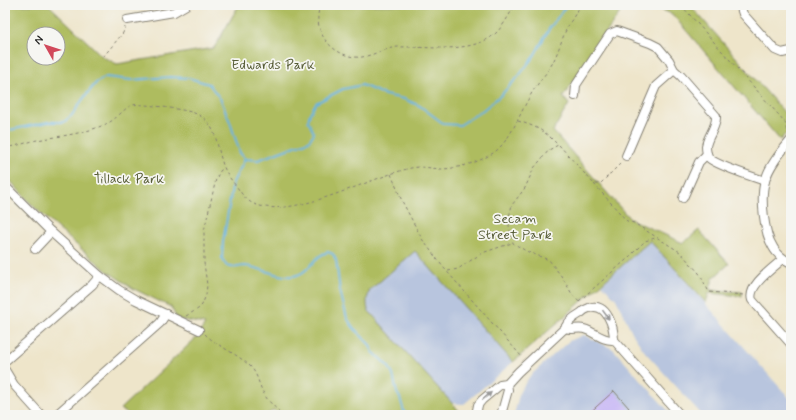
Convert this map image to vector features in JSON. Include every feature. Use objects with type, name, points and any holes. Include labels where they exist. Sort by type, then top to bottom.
[{"type":"street","points":[[127,20],[174,12],[186,5]]},
{"type":"street","points":[[740,5],[743,14],[775,50],[782,53],[791,51]]},
{"type":"street","points":[[574,96],[576,85],[610,34],[617,31],[650,43],[658,47],[669,60],[674,70],[716,116],[716,122],[706,146],[707,154],[710,159],[735,171],[764,181]]},
{"type":"street","points":[[626,156],[656,86],[674,70]]},
{"type":"street","points":[[789,137],[764,181],[763,198],[767,235],[773,247],[783,259],[791,263]]},
{"type":"street","points":[[683,198],[699,162],[707,154]]},
{"type":"street","points":[[5,186],[51,232],[100,276],[130,296],[199,330]]},
{"type":"street","points":[[35,250],[51,232]]},
{"type":"street","points":[[783,259],[753,287],[750,295],[752,300],[791,344]]},
{"type":"street","points":[[5,360],[92,285],[100,276]]},
{"type":"street","points":[[581,308],[593,307],[604,310],[610,321],[614,334],[614,340],[680,415]]},
{"type":"street","points":[[478,415],[478,405],[482,400],[500,385],[507,384],[527,363],[565,328],[581,308]]},
{"type":"street","points":[[581,308],[581,320],[585,329]]},
{"type":"street","points":[[56,415],[160,323],[166,314]]},
{"type":"street","points":[[565,328],[569,330],[576,328],[585,329],[607,341],[614,340]]},
{"type":"street","points":[[5,370],[14,385],[41,415]]},
{"type":"street","points":[[501,415],[508,390],[507,384]]},
{"type":"path","points":[[320,5],[318,14],[319,26],[324,38],[334,50],[348,57],[363,56],[397,47],[449,48],[483,42],[496,33],[507,19],[515,5]]},
{"type":"path","points":[[5,147],[36,140],[65,136],[95,128],[113,120],[126,108],[133,105],[143,104],[188,111],[205,119],[211,125],[215,134],[224,168],[238,189],[252,203],[269,208],[282,208],[311,202],[412,167],[449,169],[480,160],[496,150],[510,133],[534,87],[546,74],[552,64],[566,31],[581,5]]},
{"type":"path","points":[[681,5],[785,122],[789,137]]},
{"type":"path","points":[[103,57],[123,33],[127,20]]},
{"type":"path","points":[[517,120],[547,133],[626,221],[634,223],[680,252],[699,273],[709,292],[750,295]]},
{"type":"path","points":[[558,145],[549,150],[534,168],[526,188],[512,206],[508,221],[513,242],[526,251],[549,260],[562,277],[581,308]]},
{"type":"path","points":[[594,184],[600,184],[618,167],[626,156]]},
{"type":"path","points":[[177,320],[192,314],[205,300],[207,286],[204,263],[204,231],[216,179],[220,170],[224,168]]},
{"type":"path","points":[[391,174],[402,201],[422,239],[447,271],[527,363]]},
{"type":"path","points":[[578,302],[645,241],[651,238],[657,238]]},
{"type":"path","points":[[447,271],[458,269],[482,253],[513,242]]},
{"type":"path","points":[[199,330],[240,357],[251,367],[257,376],[262,392],[283,415]]},
{"type":"shaded area","points":[[650,241],[791,400],[791,415],[702,415],[645,352],[634,336],[616,299],[602,284]]},
{"type":"shaded area","points":[[415,251],[513,362],[464,404],[451,403],[368,310],[367,297],[370,290]]},
{"type":"shaded area","points":[[584,335],[613,349],[672,415],[514,415],[520,391],[530,376],[569,341]]},
{"type":"green space","points":[[5,5],[49,5],[103,57],[117,64],[214,48],[239,5],[625,5],[563,97],[569,104],[553,131],[630,219],[683,243],[699,230],[729,264],[713,278],[710,290],[742,292],[742,296],[709,293],[706,303],[650,241],[513,362],[415,251],[370,290],[367,300],[368,310],[460,412],[457,415],[279,415],[274,410],[266,415],[130,415],[120,409],[197,337],[205,324],[177,319],[171,307],[134,289],[107,271],[33,206],[5,175]]},
{"type":"green space","points":[[649,5],[690,5],[791,120],[791,128],[780,140],[672,14]]},
{"type":"building","points":[[614,391],[629,408],[621,415],[587,415]]},
{"type":"waterway","points":[[5,131],[48,122],[64,122],[72,115],[96,83],[106,77],[131,80],[170,77],[189,78],[209,84],[221,100],[240,153],[245,159],[258,160],[309,141],[314,133],[308,121],[310,113],[316,103],[343,89],[362,85],[385,95],[404,99],[420,106],[444,124],[460,125],[483,110],[501,95],[518,77],[534,56],[549,29],[567,5]]},
{"type":"waterway","points":[[245,159],[233,182],[223,242],[222,258],[225,263],[229,267],[245,266],[280,275],[294,276],[304,272],[320,256],[328,252],[333,254],[336,260],[340,291],[347,318],[353,327],[369,344],[373,352],[389,367],[393,375],[397,393],[405,415]]},
{"type":"park label","name":"Edwards Park","points":[[273,64]]},
{"type":"park label","name":"Tillack Park","points":[[129,178]]},
{"type":"park label","name":"Secam Street Park","points":[[515,226]]}]
